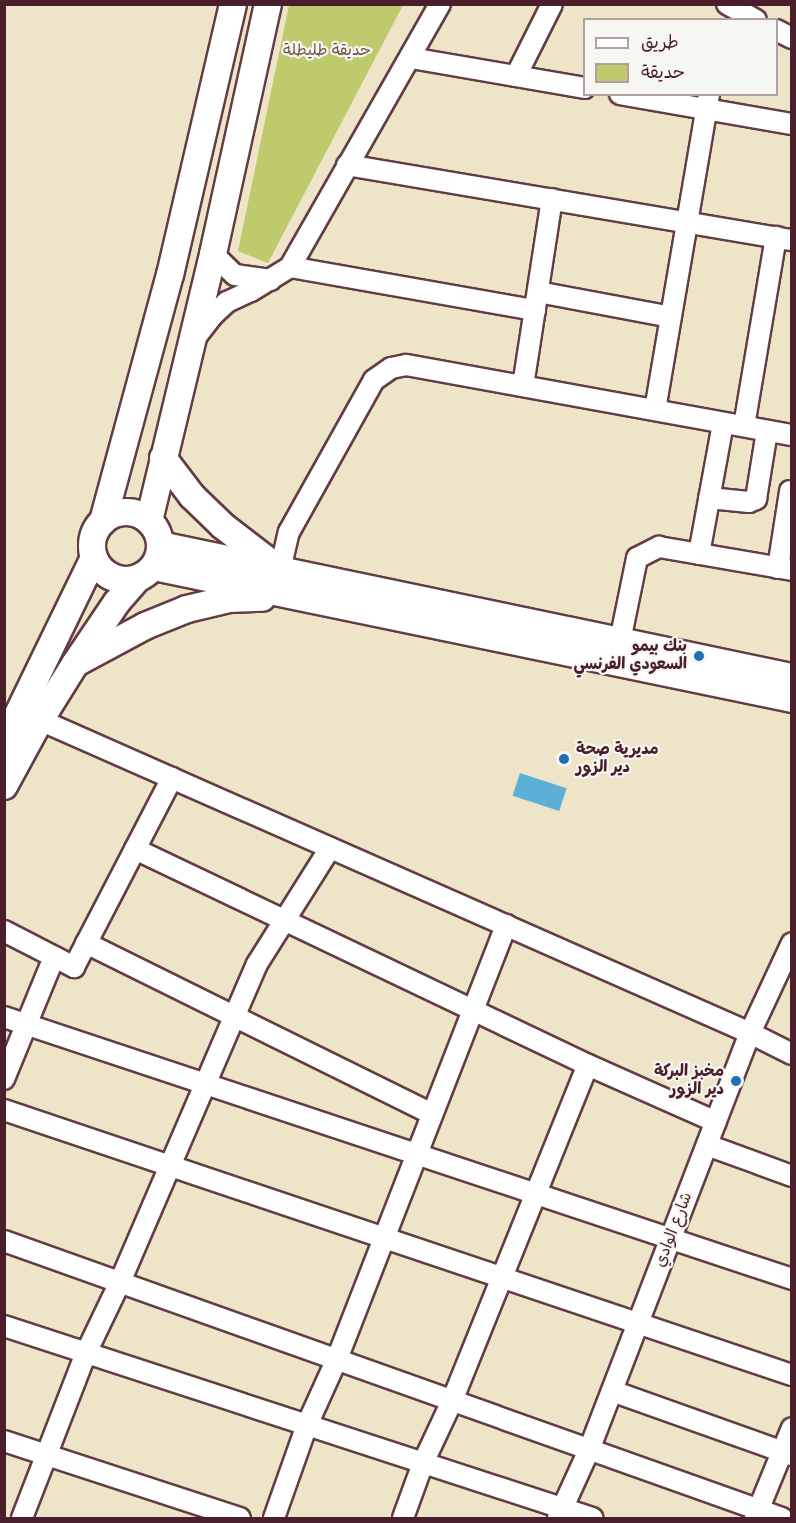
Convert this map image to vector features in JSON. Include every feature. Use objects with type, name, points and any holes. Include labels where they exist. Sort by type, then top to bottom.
[{"type":"main road","points":[[4,743],[94,558],[93,538],[103,521],[170,274],[233,4]]},
{"type":"main road","points":[[149,521],[213,254],[268,4]]},
{"type":"main road","points":[[164,458],[192,496],[207,511],[280,570]]},
{"type":"main road","points":[[4,786],[40,720],[75,664],[117,602],[150,563],[159,536],[149,521],[131,512],[121,512],[103,521]]},
{"type":"main road","points":[[94,558],[107,574],[127,580],[150,563],[280,570],[792,677]]},
{"type":"main road","points":[[150,563],[792,699]]},
{"type":"main road","points":[[75,664],[145,626],[187,609],[229,599],[299,596]]},
{"type":"street","points":[[192,342],[212,316],[227,302],[271,280],[290,267],[440,4]]},
{"type":"street","points":[[516,76],[552,4]]},
{"type":"street","points":[[726,4],[752,18]]},
{"type":"street","points":[[778,31],[792,38]]},
{"type":"street","points":[[411,58],[583,88]]},
{"type":"street","points":[[642,96],[707,102],[792,124]]},
{"type":"street","points":[[655,410],[707,102]]},
{"type":"street","points":[[347,165],[784,239],[744,426]]},
{"type":"street","points":[[523,386],[552,199]]},
{"type":"street","points":[[213,254],[235,275],[271,280]]},
{"type":"street","points":[[290,267],[671,318]]},
{"type":"street","points":[[280,570],[289,532],[374,380],[391,368],[406,365],[792,435]]},
{"type":"street","points":[[699,554],[723,423]]},
{"type":"street","points":[[709,498],[749,502],[756,499],[767,430]]},
{"type":"street","points":[[620,641],[637,558],[658,547],[785,569],[791,491],[758,487]]},
{"type":"street","points":[[40,720],[750,1033],[792,1054]]},
{"type":"street","points":[[4,931],[74,967],[172,778]]},
{"type":"street","points":[[22,1518],[86,1353],[120,1282],[257,964],[330,848]]},
{"type":"street","points":[[135,849],[588,1065],[716,1122]]},
{"type":"street","points":[[274,1518],[307,1425],[337,1359],[506,925]]},
{"type":"street","points":[[86,943],[432,1114]]},
{"type":"street","name":"شارع الوادي","points":[[560,1514],[589,1450],[750,1033],[792,943]]},
{"type":"street","points":[[4,1079],[54,957]]},
{"type":"street","points":[[4,1017],[792,1279]]},
{"type":"street","points":[[403,1518],[423,1463],[452,1401],[588,1065]]},
{"type":"street","points":[[4,1110],[792,1375]]},
{"type":"street","points":[[707,1144],[792,1176]]},
{"type":"street","points":[[4,1241],[589,1450],[757,1514],[782,1518]]},
{"type":"street","points":[[4,1326],[423,1463],[560,1514],[592,1518]]},
{"type":"street","points":[[612,1391],[787,1453]]},
{"type":"street","points":[[757,1514],[787,1453],[792,1428]]},
{"type":"street","points":[[4,1441],[240,1518]]},
{"type":"green space","name":"حديقة طليطلة","points":[[289,5],[403,5],[268,263],[238,251]]},
{"type":"water","points":[[520,773],[567,788],[559,811],[513,796]]},
{"type":"place","name":"بنك بيمو السعودي الفرنسي","points":[[699,656]]},
{"type":"place","name":"مديرية صحة دير الزور","points":[[564,759]]},
{"type":"place","name":"مخبز البركة دير الزور","points":[[736,1081]]}]
